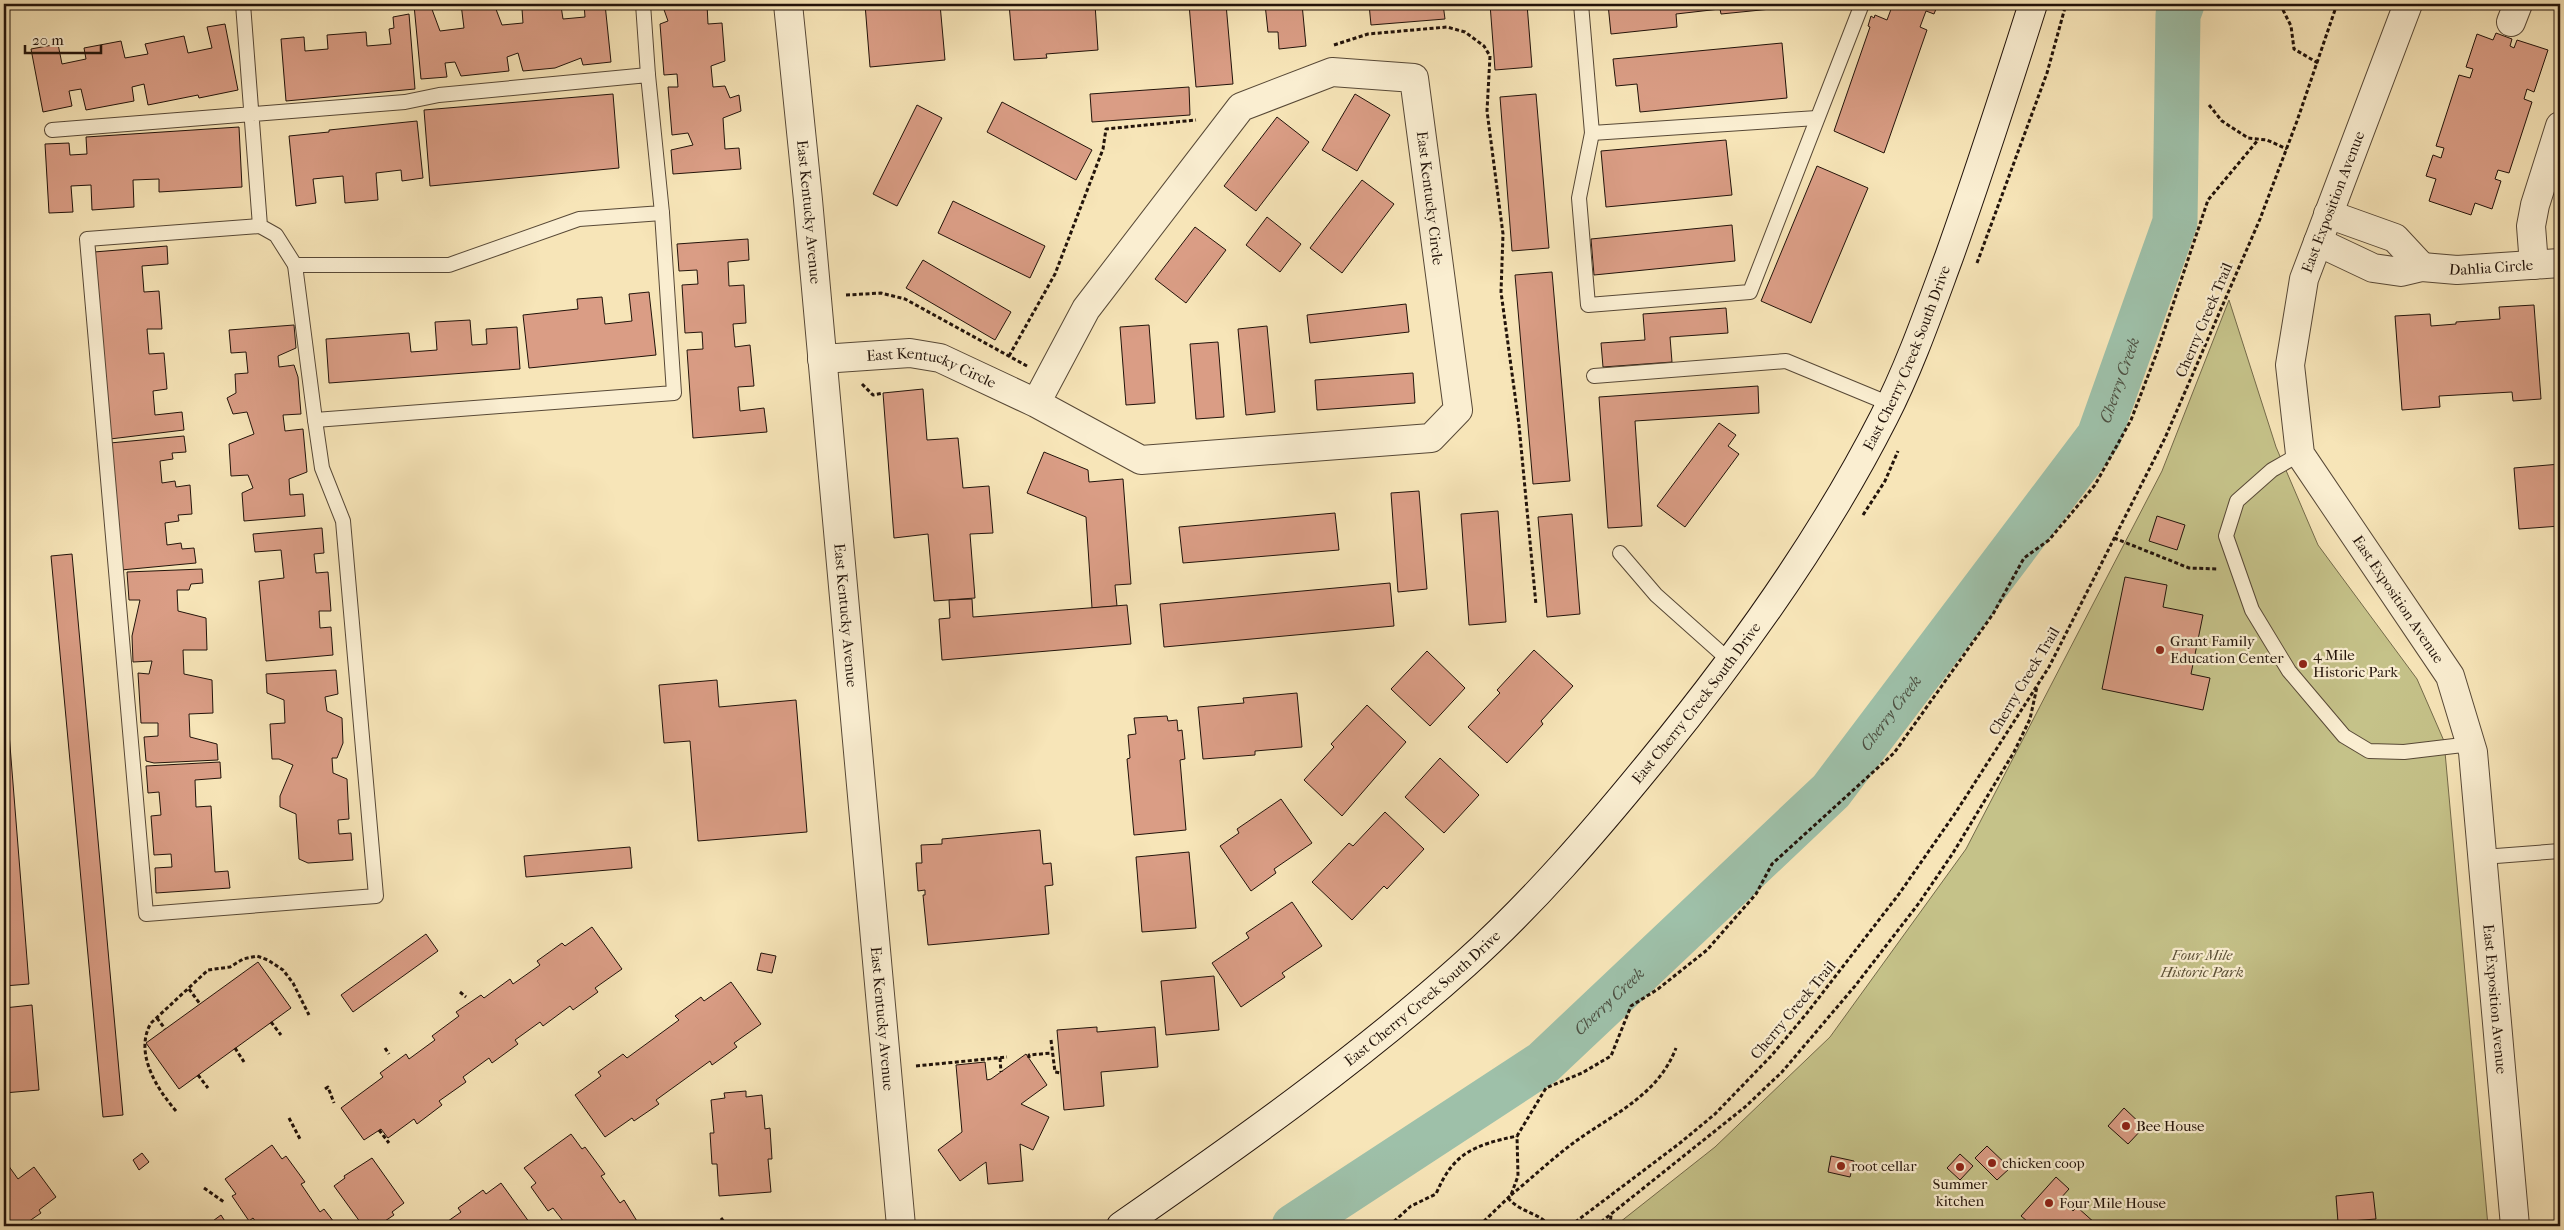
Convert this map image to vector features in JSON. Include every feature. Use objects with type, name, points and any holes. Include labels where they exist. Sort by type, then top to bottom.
[{"type":"street","name":"East Kentucky Avenue","points":[[788,4],[901,1226]]},
{"type":"street","name":"East Cherry Creek South Drive","points":[[1121,1226],[1228,1151],[1340,1066],[1414,1008],[1472,957],[1525,906],[1572,854],[1677,730],[1730,662],[1815,538],[1852,476],[1890,404],[1917,342],[1958,230],[2033,4]]},
{"type":"street","name":"East Exposition Avenue","points":[[2408,4],[2304,280],[2290,364],[2300,454],[2450,676],[2471,744],[2515,1226]]},
{"type":"street","name":"East Kentucky Circle","points":[[822,360],[892,353],[925,354],[940,358],[1036,404],[1142,460],[1431,438],[1458,410],[1414,78],[1332,72],[1241,107],[1086,309],[1036,404]]},
{"type":"street","points":[[2547,264],[2531,226],[2535,205],[2560,126]]},
{"type":"street","points":[[2328,214],[2396,238],[2422,267]]},
{"type":"street","name":"Dahlia Circle","points":[[2318,242],[2373,268],[2401,272],[2422,267],[2457,270],[2547,264]]},
{"type":"street","points":[[1105,1226],[1150,1206]]},
{"type":"lane","points":[[243,4],[260,226]]},
{"type":"lane","points":[[315,420],[674,393],[662,213],[643,4]]},
{"type":"lane","points":[[1581,4],[1592,133],[1579,198],[1588,304],[1750,292],[1862,4]]},
{"type":"lane","points":[[52,130],[253,116],[405,102],[439,95],[648,74]]},
{"type":"lane","points":[[1592,133],[1817,118]]},
{"type":"lane","points":[[295,265],[449,265],[579,219],[662,213]]},
{"type":"lane","points":[[260,226],[276,235],[295,265],[322,468],[343,521],[376,896],[146,914],[87,239],[260,226]]},
{"type":"lane","points":[[1594,376],[1786,361],[1890,404]]},
{"type":"lane","points":[[2300,454],[2272,470],[2237,501],[2226,536],[2252,610],[2289,671],[2344,736],[2369,751],[2404,752],[2471,744]]},
{"type":"lane","points":[[1620,553],[1656,595],[1730,662]]},
{"type":"lane","points":[[2482,857],[2560,851]]},
{"type":"path","points":[[2280,4],[2291,26],[2294,49],[2318,63]]},
{"type":"path","name":"Cherry Creek Trail","points":[[1570,1226],[1680,1144],[1715,1114],[1772,1055],[1899,894],[1956,812],[2049,667],[2165,438],[2260,219],[2318,63],[2337,4]]},
{"type":"path","points":[[1329,47],[1368,34],[1447,26],[1465,32],[1484,46],[1490,56],[1487,111],[1503,234],[1501,292],[1520,432],[1536,605]]},
{"type":"path","points":[[2209,105],[2222,121],[2248,138],[2267,140],[2287,149]]},
{"type":"path","points":[[1009,356],[1055,274],[1103,149],[1106,129],[1198,120]]},
{"type":"path","points":[[1550,1226],[1539,1217],[1515,1206],[1510,1196],[1518,1176],[1516,1136],[1546,1088],[1582,1073],[1611,1056],[1632,1006],[1658,989],[1707,950],[1756,894],[1772,864],[1894,753],[1993,614],[2024,558],[2049,540],[2095,485],[2130,420],[2156,355],[2208,200],[2258,140]]},
{"type":"path","points":[[846,295],[881,293],[905,299],[1029,367]]},
{"type":"path","points":[[859,382],[873,395],[883,393]]},
{"type":"path","points":[[2114,538],[2189,568],[2238,570]]},
{"type":"path","points":[[1596,1226],[1745,1107],[1782,1072],[1855,986],[1919,903],[1953,853],[2014,752],[2030,719],[2038,684]]},
{"type":"path","points":[[176,1111],[151,1071],[144,1053],[145,1032],[150,1023],[208,970],[230,966],[242,959],[257,956],[268,960],[283,970],[293,983],[309,1016]]},
{"type":"path","points":[[189,989],[200,1004]]},
{"type":"path","points":[[460,992],[466,997]]},
{"type":"path","points":[[157,1018],[165,1029]]},
{"type":"path","points":[[271,1022],[281,1035]]},
{"type":"path","points":[[1051,1040],[1055,1072],[1061,1073]]},
{"type":"path","points":[[235,1048],[244,1062]]},
{"type":"path","points":[[384,1048],[389,1054]]},
{"type":"path","points":[[1478,1226],[1510,1196],[1574,1142],[1647,1092],[1668,1068],[1676,1048]]},
{"type":"path","points":[[1029,1058],[1029,1055],[1052,1054]]},
{"type":"path","points":[[916,1066],[1007,1057]]},
{"type":"path","points":[[1000,1058],[1001,1072]]},
{"type":"path","points":[[198,1075],[208,1088]]},
{"type":"path","points":[[325,1089],[328,1087],[334,1103]]},
{"type":"path","points":[[289,1118],[300,1139]]},
{"type":"path","points":[[379,1130],[389,1143]]},
{"type":"path","points":[[1389,1226],[1411,1206],[1436,1194],[1443,1176],[1459,1156],[1494,1140],[1516,1136]]},
{"type":"path","points":[[204,1188],[224,1202]]},
{"type":"path","points":[[1610,1226],[1611,1214]]},
{"type":"path","points":[[721,1218],[728,1226]]},
{"type":"green space","name":"Four Mile Historic Park","points":[[2229,300],[2276,447],[2318,545],[2417,679],[2444,741],[2488,1226],[1615,1226],[1715,1147],[1830,1037],[1966,849],[2162,471]]},
{"type":"building","points":[[430,4],[440,31],[464,28],[461,4],[494,4],[502,25],[523,23],[522,9],[561,6],[563,19],[585,17],[584,4],[605,4],[611,62],[583,65],[581,58],[555,68],[523,71],[518,53],[507,57],[509,71],[461,76],[455,62],[445,63],[447,77],[421,79],[414,5]]},
{"type":"building","points":[[662,4],[707,4],[708,24],[722,23],[725,61],[711,66],[713,87],[725,86],[730,98],[739,95],[741,111],[723,118],[725,149],[739,148],[741,169],[673,174],[671,150],[693,145],[688,133],[672,135],[668,87],[678,87],[677,74],[664,75],[660,24],[668,21]]},
{"type":"building","points":[[865,4],[940,4],[945,60],[870,67]]},
{"type":"building","points":[[1009,4],[1095,4],[1098,50],[1046,54],[1047,58],[1014,60]]},
{"type":"building","points":[[1189,4],[1226,4],[1233,84],[1196,87]]},
{"type":"building","points":[[1265,4],[1302,4],[1306,46],[1279,49],[1278,32],[1268,32]]},
{"type":"building","points":[[1369,4],[1443,4],[1445,19],[1371,25]]},
{"type":"building","points":[[1490,4],[1527,4],[1532,67],[1495,70]]},
{"type":"building","points":[[1608,4],[1821,4],[1721,14],[1720,9],[1676,14],[1677,27],[1611,34]]},
{"type":"building","points":[[1893,4],[1938,4],[1934,14],[1926,11],[1920,27],[1927,30],[1884,153],[1834,131],[1870,27],[1868,26],[1871,16],[1874,18],[1875,15],[1887,20]]},
{"type":"building","points":[[409,14],[415,89],[286,101],[281,39],[304,37],[305,51],[328,49],[327,35],[366,32],[367,46],[391,44],[389,29],[394,28],[393,17]]},
{"type":"building","points":[[225,24],[238,90],[199,98],[198,95],[148,105],[144,84],[132,87],[134,101],[86,110],[81,89],[69,91],[72,106],[43,112],[31,49],[58,44],[62,64],[86,59],[84,48],[121,41],[125,58],[148,54],[145,44],[184,36],[188,53],[212,48],[207,27]]},
{"type":"building","points":[[2496,33],[2512,39],[2510,46],[2514,48],[2517,40],[2548,50],[2534,92],[2527,89],[2524,99],[2532,102],[2509,173],[2498,170],[2495,179],[2501,181],[2492,209],[2475,203],[2471,215],[2429,201],[2436,179],[2426,176],[2433,155],[2441,158],[2444,148],[2436,146],[2459,75],[2470,78],[2473,69],[2466,67],[2477,34],[2493,40]]},
{"type":"building","points":[[1782,43],[1787,98],[1640,112],[1637,84],[1616,86],[1613,59]]},
{"type":"building","points":[[1189,87],[1190,115],[1092,122],[1090,94]]},
{"type":"building","points":[[613,94],[619,168],[430,186],[424,110]]},
{"type":"building","points":[[1355,94],[1390,115],[1357,171],[1322,150]]},
{"type":"building","points":[[1536,94],[1549,248],[1512,251],[1500,97]]},
{"type":"building","points":[[1002,102],[1092,150],[1076,180],[987,132]]},
{"type":"building","points":[[917,105],[942,118],[897,206],[873,194]]},
{"type":"building","points":[[1277,117],[1309,142],[1256,211],[1224,186]]},
{"type":"building","points":[[417,121],[423,178],[402,181],[401,170],[376,173],[378,200],[345,203],[343,176],[313,179],[316,203],[296,206],[289,136]]},
{"type":"building","points":[[239,127],[242,187],[159,192],[159,179],[133,180],[134,207],[92,210],[91,185],[71,186],[73,212],[49,213],[45,144],[69,143],[70,155],[87,154],[86,137]]},
{"type":"building","points":[[1726,140],[1732,195],[1606,207],[1601,151]]},
{"type":"building","points":[[1817,166],[1868,188],[1811,323],[1761,301]]},
{"type":"building","points":[[1362,180],[1394,204],[1342,273],[1310,248]]},
{"type":"building","points":[[953,201],[1045,246],[1030,278],[938,233]]},
{"type":"building","points":[[1267,217],[1301,244],[1280,272],[1246,245]]},
{"type":"building","points":[[2556,218],[2560,218],[2560,244],[2559,244]]},
{"type":"building","points":[[1732,225],[1735,261],[1594,275],[1591,239]]},
{"type":"building","points":[[1195,227],[1226,250],[1186,303],[1155,279]]},
{"type":"building","points":[[748,239],[749,260],[728,262],[729,286],[744,285],[746,323],[733,324],[735,347],[750,345],[754,386],[738,387],[740,411],[764,408],[767,432],[693,438],[687,350],[703,349],[702,332],[685,333],[682,285],[698,284],[697,270],[679,271],[677,244]]},
{"type":"building","points":[[167,246],[168,264],[142,266],[144,292],[159,291],[162,329],[147,329],[149,354],[164,353],[167,389],[153,391],[155,415],[182,412],[184,430],[110,439],[94,252]]},
{"type":"building","points":[[923,260],[1011,312],[995,340],[906,288]]},
{"type":"building","points":[[1552,272],[1570,481],[1533,484],[1515,275]]},
{"type":"building","points":[[649,292],[656,355],[529,368],[523,315],[578,309],[577,299],[602,297],[605,324],[632,321],[629,294]]},
{"type":"building","points":[[1406,304],[1409,332],[1310,343],[1307,315]]},
{"type":"building","points":[[2534,305],[2541,399],[2513,401],[2512,392],[2439,396],[2440,407],[2402,410],[2395,316],[2430,314],[2431,326],[2500,319],[2499,307]]},
{"type":"building","points":[[1726,308],[1728,333],[1670,337],[1672,362],[1603,367],[1601,343],[1645,340],[1643,314]]},
{"type":"building","points":[[470,320],[472,345],[487,344],[486,329],[517,327],[520,369],[329,383],[326,339],[409,333],[411,352],[437,350],[435,322]]},
{"type":"building","points":[[294,325],[296,348],[278,356],[279,367],[294,365],[298,377],[301,414],[283,415],[285,431],[303,429],[307,472],[289,479],[290,495],[303,494],[305,516],[244,521],[242,493],[253,488],[248,475],[231,476],[229,444],[254,434],[247,412],[233,414],[227,398],[236,393],[235,374],[248,373],[246,352],[231,353],[229,330]]},
{"type":"building","points":[[1149,325],[1155,403],[1126,405],[1120,327]]},
{"type":"building","points":[[1267,326],[1275,412],[1246,415],[1238,329]]},
{"type":"building","points":[[1218,342],[1224,417],[1196,419],[1190,344]]},
{"type":"building","points":[[1413,373],[1415,403],[1317,410],[1315,380]]},
{"type":"building","points":[[1758,386],[1759,413],[1635,421],[1642,526],[1608,528],[1599,397]]},
{"type":"building","points":[[923,389],[927,440],[958,438],[963,488],[989,486],[993,533],[970,534],[975,598],[934,601],[928,534],[894,538],[883,393]]},
{"type":"building","points":[[1719,423],[1736,435],[1728,446],[1739,454],[1685,527],[1657,506]]},
{"type":"building","points":[[184,436],[186,452],[172,453],[173,459],[160,461],[162,483],[175,481],[176,487],[190,485],[192,514],[178,515],[179,521],[165,523],[167,545],[181,543],[182,549],[194,548],[196,563],[121,570],[110,443]]},
{"type":"building","points":[[1044,452],[1088,470],[1089,482],[1123,479],[1131,584],[1115,585],[1117,606],[1092,608],[1086,517],[1027,493]]},
{"type":"building","points":[[2560,464],[2560,526],[2519,529],[2514,468]]},
{"type":"building","points":[[1419,491],[1427,589],[1398,592],[1391,493]]},
{"type":"building","points":[[1498,511],[1506,622],[1469,625],[1461,514]]},
{"type":"building","points":[[1335,513],[1339,550],[1183,563],[1179,527]]},
{"type":"building","points":[[1572,514],[1580,614],[1547,617],[1538,517]]},
{"type":"building","points":[[2157,516],[2185,525],[2177,550],[2149,541]]},
{"type":"building","points":[[322,528],[324,553],[314,554],[316,573],[328,572],[331,611],[319,611],[320,628],[331,627],[333,655],[266,661],[259,581],[284,578],[281,550],[255,552],[253,534]]},
{"type":"building","points":[[72,554],[123,1115],[103,1117],[51,556]]},
{"type":"building","points":[[202,569],[203,583],[191,584],[189,590],[177,590],[178,611],[206,618],[207,650],[183,650],[184,674],[212,680],[213,713],[189,714],[190,737],[217,744],[218,760],[154,763],[146,761],[144,737],[158,736],[158,723],[141,723],[138,673],[149,674],[152,661],[133,662],[132,636],[140,600],[129,600],[127,572]]},
{"type":"building","points":[[2125,577],[2167,585],[2163,607],[2203,615],[2191,674],[2210,678],[2203,710],[2102,689]]},
{"type":"building","points":[[1390,583],[1394,626],[1164,647],[1160,604]]},
{"type":"building","points":[[972,599],[973,617],[1127,605],[1131,644],[942,660],[939,619],[950,618],[949,600]]},
{"type":"building","points":[[1534,650],[1573,686],[1541,721],[1543,724],[1507,763],[1468,727],[1500,693],[1497,690]]},
{"type":"building","points":[[1427,651],[1465,688],[1430,726],[1391,689]]},
{"type":"building","points":[[336,670],[338,694],[325,697],[327,711],[342,718],[343,743],[337,758],[332,758],[333,773],[347,779],[349,819],[338,820],[339,834],[351,833],[353,860],[308,863],[299,859],[296,814],[280,807],[280,796],[293,765],[279,759],[272,759],[270,724],[285,723],[284,700],[267,693],[266,674]]},
{"type":"building","points":[[717,680],[719,707],[796,700],[807,832],[698,841],[690,741],[664,743],[659,685]]},
{"type":"building","points":[[1297,693],[1302,747],[1255,751],[1255,755],[1203,759],[1198,707],[1244,703],[1243,698]]},
{"type":"building","points":[[1367,705],[1406,742],[1342,816],[1304,780],[1334,747],[1331,744]]},
{"type":"building","points":[[1167,716],[1168,721],[1177,720],[1178,731],[1182,730],[1185,759],[1180,760],[1186,830],[1134,835],[1127,759],[1130,758],[1128,735],[1136,734],[1134,718]]},
{"type":"building","points":[[4,733],[9,733],[29,984],[4,986]]},
{"type":"building","points":[[1440,758],[1479,795],[1444,833],[1405,797]]},
{"type":"building","points":[[220,762],[221,778],[195,780],[196,807],[211,806],[215,872],[228,871],[230,888],[156,893],[155,868],[172,867],[171,854],[154,855],[151,816],[161,815],[159,792],[148,793],[146,766]]},
{"type":"building","points":[[1281,799],[1312,843],[1274,869],[1276,873],[1251,891],[1220,846],[1239,833],[1237,829]]},
{"type":"building","points":[[1385,812],[1424,849],[1387,889],[1384,886],[1352,920],[1312,882],[1349,843],[1353,846]]},
{"type":"building","points":[[1040,830],[1043,864],[1051,863],[1053,885],[1045,886],[1049,934],[928,945],[923,895],[925,895],[925,890],[918,891],[916,863],[922,863],[921,845],[942,844],[942,839]]},
{"type":"building","points":[[630,847],[632,868],[526,877],[524,856]]},
{"type":"building","points":[[1189,852],[1196,928],[1142,932],[1136,857]]},
{"type":"building","points":[[1292,902],[1322,946],[1282,973],[1285,977],[1241,1007],[1212,963],[1249,938],[1246,933]]},
{"type":"building","points":[[592,927],[622,969],[595,988],[598,992],[573,1010],[570,1006],[543,1026],[540,1022],[515,1040],[518,1044],[492,1063],[489,1058],[463,1077],[466,1082],[439,1101],[442,1105],[417,1124],[414,1119],[388,1138],[381,1129],[364,1140],[341,1108],[383,1077],[380,1073],[406,1054],[409,1059],[435,1040],[432,1036],[459,1016],[456,1012],[481,995],[484,998],[510,979],[513,984],[540,965],[537,961],[562,943],[565,946]]},
{"type":"building","points":[[426,934],[438,951],[353,1012],[341,995]]},
{"type":"building","points":[[761,953],[776,956],[772,973],[757,970]]},
{"type":"building","points":[[258,962],[291,1008],[179,1089],[146,1043]]},
{"type":"building","points":[[1214,976],[1219,1030],[1166,1035],[1161,981]]},
{"type":"building","points":[[731,982],[761,1024],[734,1043],[737,1047],[712,1065],[710,1061],[656,1100],[659,1104],[634,1121],[632,1118],[605,1137],[575,1095],[601,1076],[598,1072],[623,1054],[627,1058],[679,1020],[675,1016],[701,997],[704,1001]]},
{"type":"building","points":[[32,1005],[39,1090],[4,1093],[4,1008]]},
{"type":"building","points":[[1097,1027],[1097,1032],[1155,1027],[1158,1067],[1101,1072],[1104,1106],[1064,1110],[1057,1030]]},
{"type":"building","points":[[1026,1054],[1047,1085],[1021,1104],[1049,1117],[1033,1150],[1020,1144],[1023,1181],[988,1184],[986,1162],[960,1181],[938,1150],[962,1132],[956,1065],[985,1062],[987,1080]]},
{"type":"building","points":[[746,1091],[746,1097],[762,1095],[765,1129],[770,1128],[772,1159],[768,1159],[771,1192],[719,1196],[717,1164],[712,1164],[710,1133],[714,1133],[711,1100],[725,1098],[724,1093]]},
{"type":"building","name":"Bee House","points":[[2124,1108],[2144,1127],[2128,1144],[2108,1126]]},
{"type":"building","points":[[571,1134],[582,1149],[585,1147],[605,1174],[601,1176],[620,1203],[624,1200],[640,1226],[567,1226],[553,1208],[548,1211],[531,1187],[536,1183],[524,1168]]},
{"type":"building","points":[[272,1145],[282,1159],[286,1156],[305,1182],[301,1184],[320,1212],[324,1209],[337,1226],[259,1226],[253,1218],[249,1221],[232,1196],[236,1194],[225,1179]]},
{"type":"building","name":"chicken coop","points":[[1987,1146],[2010,1168],[1997,1180],[1975,1158]]},
{"type":"building","points":[[142,1153],[149,1162],[139,1170],[133,1160]]},
{"type":"building","name":"Summer kitchen","points":[[1960,1154],[1973,1166],[1960,1180],[1947,1168]]},
{"type":"building","name":"root cellar","points":[[1831,1156],[1854,1161],[1850,1177],[1828,1172]]},
{"type":"building","points":[[372,1158],[404,1203],[392,1212],[394,1215],[379,1225],[377,1223],[372,1226],[363,1226],[334,1186],[345,1178],[344,1176]]},
{"type":"building","points":[[8,1165],[18,1179],[34,1167],[56,1197],[39,1210],[41,1213],[22,1226],[4,1226],[4,1168]]},
{"type":"building","name":"Four Mile House","points":[[2056,1177],[2069,1189],[2060,1199],[2073,1211],[2077,1207],[2096,1224],[2094,1226],[2033,1226],[2021,1216]]},
{"type":"building","points":[[501,1183],[532,1226],[441,1226],[461,1212],[458,1208],[483,1190],[486,1194]]},
{"type":"building","points":[[2373,1192],[2376,1219],[2338,1222],[2336,1196]]},
{"type":"building","points":[[221,1215],[228,1226],[206,1226]]},
{"type":"waterway","name":"Cherry Creek","points":[[1294,1226],[1543,1063],[1831,791],[2099,436],[2175,222],[2178,15],[2182,4]]},
{"type":"place","name":"Grant Family Education Center","points":[[2160,650]]},
{"type":"place","name":"4 Mile Historic Park","points":[[2303,664]]},
{"type":"place","name":"Bee House","points":[[2126,1126]]},
{"type":"place","name":"chicken coop","points":[[1992,1163]]},
{"type":"place","name":"root cellar","points":[[1841,1166]]},
{"type":"place","name":"Summer kitchen","points":[[1960,1167]]},
{"type":"place","name":"Four Mile House","points":[[2049,1203]]}]
